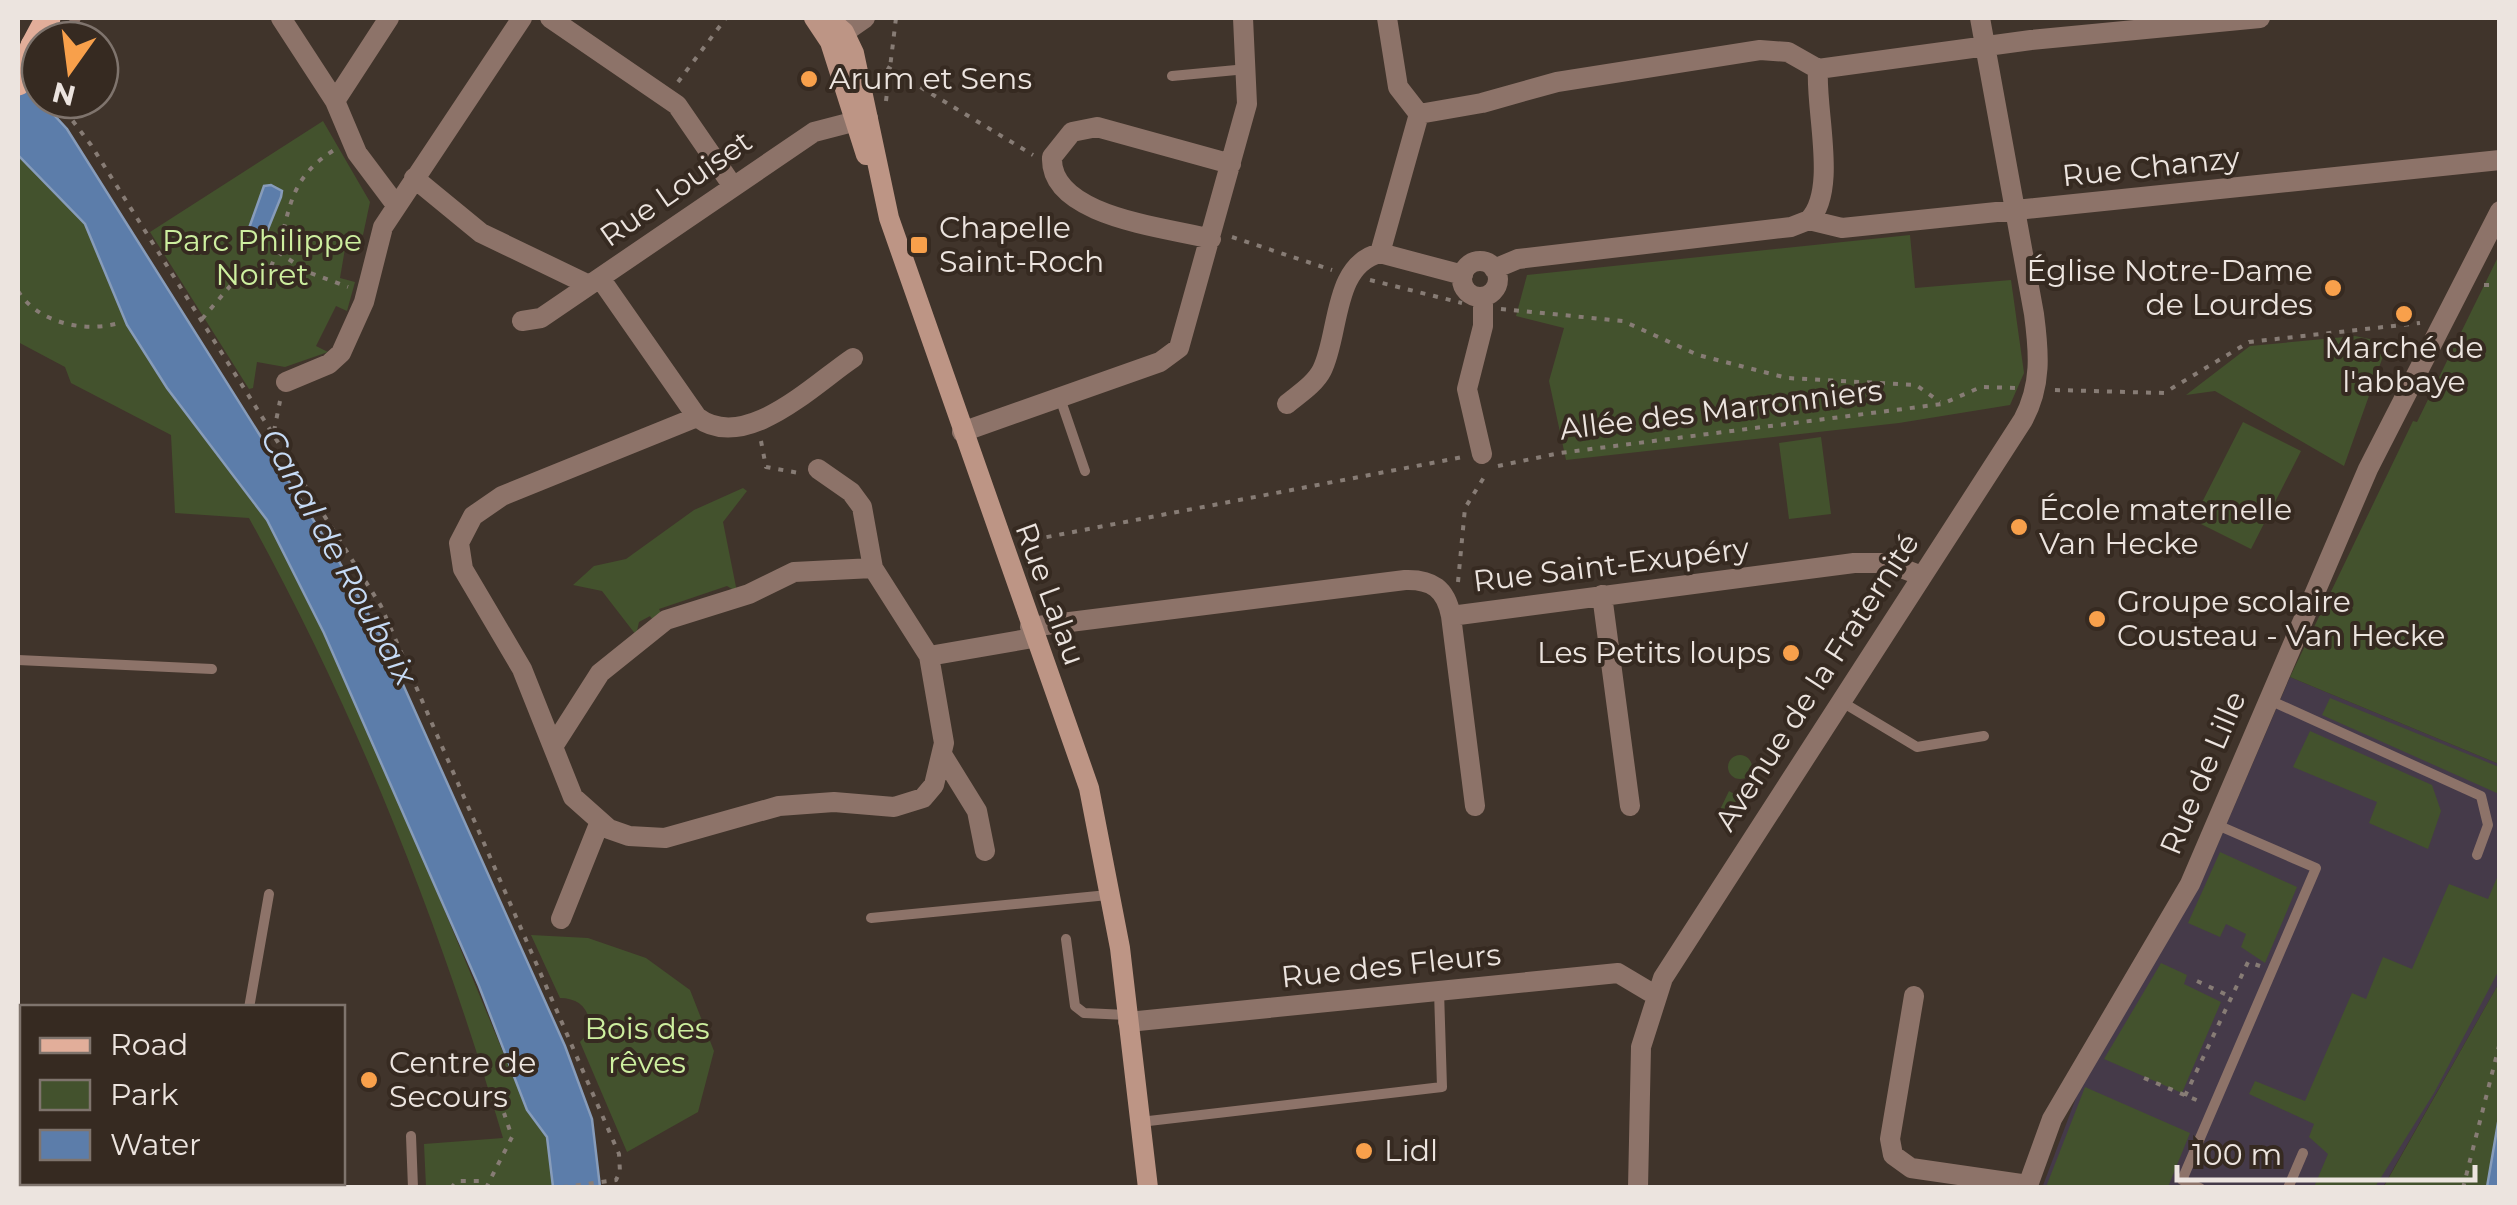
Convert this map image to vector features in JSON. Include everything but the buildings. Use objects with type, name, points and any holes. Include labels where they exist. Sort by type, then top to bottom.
[{"type":"main road","name":"Rue Lalau","points":[[825,24],[862,119],[889,218],[1001,546],[1089,788],[1128,1019],[1148,1188]]},
{"type":"street","points":[[280,18],[334,101],[357,153],[396,205]]},
{"type":"street","points":[[334,101],[389,18]]},
{"type":"street","points":[[286,382],[336,359],[367,293],[375,243],[396,205],[522,18]]},
{"type":"street","points":[[550,18],[684,113],[732,185]]},
{"type":"street","points":[[825,24],[865,18]]},
{"type":"street","points":[[962,432],[1173,355],[1186,333],[1248,104],[1242,18]]},
{"type":"street","points":[[1386,18],[1398,87],[1419,114]]},
{"type":"street","name":"Avenue de la Fraternité","points":[[1638,1188],[1639,1062],[1655,995],[1675,956],[2023,420],[2036,389],[2037,336],[1980,18]]},
{"type":"street","points":[[1419,114],[1482,103],[1547,84],[1760,50],[1788,52],[1818,68],[1984,46],[2260,18]]},
{"type":"street","points":[[1463,276],[1476,262],[1494,268],[1518,259],[1775,229],[1808,220],[1824,188],[1816,106],[1818,68]]},
{"type":"street","points":[[1380,254],[1419,114]]},
{"type":"street","name":"Rue Louiset","points":[[522,321],[541,318],[732,185],[822,128],[862,119]]},
{"type":"street","points":[[1211,239],[1078,203],[1056,181],[1052,157],[1072,132],[1097,126],[1232,164]]},
{"type":"street","name":"Rue Chanzy","points":[[1808,220],[1842,228],[2500,160]]},
{"type":"street","points":[[414,178],[481,233],[595,282],[696,417],[709,424],[733,428],[775,411],[853,358]]},
{"type":"street","name":"Rue de Lille","points":[[2027,1186],[2052,1118],[2174,914],[2372,460],[2440,321],[2500,211]]},
{"type":"street","points":[[1287,404],[1320,374],[1350,275],[1367,258],[1380,254],[1463,276]]},
{"type":"street","points":[[1482,454],[1467,389],[1484,302],[1496,288],[1494,268]]},
{"type":"street","points":[[1463,276],[1467,292],[1484,302]]},
{"type":"street","points":[[696,417],[502,496],[473,516],[458,551],[464,569],[504,633],[574,798],[599,824],[629,836],[665,838],[778,806],[834,802],[904,806],[923,798],[934,785],[943,756],[939,698],[929,656],[873,568],[862,507],[850,492],[818,470]]},
{"type":"street","name":"Rue Saint-Exupéry","points":[[1032,633],[1405,580],[1425,581],[1439,588],[1451,616],[1868,562],[1899,566],[1922,576]]},
{"type":"street","points":[[554,746],[600,673],[666,620],[749,594],[794,572],[873,568]]},
{"type":"street","points":[[1602,595],[1630,806]]},
{"type":"street","points":[[1451,616],[1475,806]]},
{"type":"street","points":[[929,656],[1032,633]]},
{"type":"street","points":[[943,756],[977,811],[985,851]]},
{"type":"street","points":[[561,920],[599,824]]},
{"type":"street","name":"Rue des Fleurs","points":[[1128,1019],[1618,973],[1655,995]]},
{"type":"street","points":[[1914,996],[1890,1139],[1896,1159],[1911,1168],[2027,1186]]},
{"type":"lane","points":[[1172,76],[1248,69]]},
{"type":"lane","points":[[1060,396],[1085,472]]},
{"type":"lane","points":[[18,660],[212,669]]},
{"type":"lane","points":[[2266,699],[2481,796],[2488,825],[2477,855]]},
{"type":"lane","points":[[1841,702],[1918,747],[1984,736]]},
{"type":"lane","points":[[2200,1188],[2182,1180],[2316,868],[2214,823]]},
{"type":"lane","points":[[250,1005],[269,894]]},
{"type":"lane","points":[[871,918],[1108,895]]},
{"type":"lane","points":[[1066,940],[1075,1006],[1084,1013],[1128,1019]]},
{"type":"lane","points":[[1140,1122],[1442,1087],[1438,991]]},
{"type":"lane","points":[[410,1136],[413,1188]]},
{"type":"lane","points":[[2288,1188],[2302,1153]]},
{"type":"path","points":[[666,98],[726,18]]},
{"type":"path","points":[[887,67],[1035,156],[1052,157]]},
{"type":"path","points":[[70,120],[202,319],[380,606],[602,1108],[620,1162],[616,1180],[556,1188]]},
{"type":"path","points":[[202,319],[231,284],[268,274],[298,183],[312,166],[340,147]]},
{"type":"path","points":[[278,252],[308,272],[367,293]]},
{"type":"path","points":[[18,291],[34,312],[50,319],[102,327],[119,322]]},
{"type":"path","points":[[1484,302],[1623,321],[1698,355],[1787,378],[1916,385],[1942,404]]},
{"type":"path","name":"Allée des Marronniers","points":[[1001,546],[1482,454],[1498,452],[1509,461],[1942,404],[1981,387],[2164,394],[2249,342],[2440,321]]},
{"type":"path","points":[[274,432],[286,382]]},
{"type":"path","points":[[775,411],[760,433],[766,467],[796,473],[818,470]]},
{"type":"path","points":[[1451,616],[1464,554],[1465,508],[1483,476],[1509,461]]},
{"type":"path","points":[[2197,980],[2232,998],[2248,962],[2272,970]]},
{"type":"path","points":[[2185,1096],[2228,996]]},
{"type":"path","points":[[2462,1188],[2500,1042]]},
{"type":"path","points":[[2144,1078],[2212,1107]]},
{"type":"path","points":[[451,1188],[458,1182],[486,1184],[512,1137],[504,1113]]},
{"type":"shaded area","points":[[2290,677],[2499,764],[2499,983],[2383,1187],[2042,1188],[2082,1082],[2204,876]]},
{"type":"green space","name":"Parc Philippe Noiret","points":[[323,121],[370,202],[363,235],[348,231],[340,278],[355,282],[347,311],[336,306],[316,346],[328,352],[285,367],[257,362],[253,388],[249,389],[150,232]]},
{"type":"green space","points":[[18,155],[85,224],[127,326],[167,388],[267,520],[324,633],[527,1110],[547,1136],[553,1187],[426,1187],[424,1144],[503,1138],[452,978],[393,821],[325,667],[249,518],[175,513],[171,435],[71,383],[65,367],[18,342]]},
{"type":"green space","points":[[1910,235],[1915,288],[2011,280],[2024,373],[2010,405],[1899,423],[1566,460],[1549,381],[1564,328],[1516,316],[1527,275]]},
{"type":"green space","points":[[2499,255],[2500,764],[2290,677],[2413,421],[2417,422]]},
{"type":"green space","points":[[2355,336],[2384,342],[2386,348],[2344,466],[2215,391],[2186,395],[2250,346]]},
{"type":"green space","points":[[2243,422],[2301,451],[2251,549],[2193,520]]},
{"type":"green space","points":[[1821,437],[1831,514],[1789,519],[1779,443]]},
{"type":"green space","points":[[743,488],[747,491],[723,522],[737,592],[727,586],[659,609],[664,619],[655,623],[650,616],[639,622],[636,635],[602,591],[573,585],[594,566],[626,559],[694,510]]},
{"type":"green space","points":[[2330,698],[2499,767],[2499,794],[2322,715]]},
{"type":"green space","points":[[2310,731],[2432,785],[2441,811],[2428,849],[2369,823],[2377,802],[2293,767]]},
{"type":"green space","points":[[1740,755],[1749,758],[1749,776],[1740,779],[1731,776],[1728,767],[1731,758]]},
{"type":"green space","points":[[1729,791],[1741,798],[1727,824],[1716,818]]},
{"type":"green space","points":[[2220,852],[2297,887],[2265,963],[2241,947],[2246,934],[2226,924],[2220,937],[2188,923]]},
{"type":"green space","points":[[2499,873],[2499,970],[2434,1093],[2375,1187],[2314,1187],[2328,1154],[2309,1137],[2314,1124],[2249,1094],[2255,1081],[2305,1101],[2352,993],[2366,999],[2383,957],[2412,969],[2449,884],[2488,899]]},
{"type":"green space","name":"Bois des rêves","points":[[531,935],[588,938],[646,958],[690,990],[714,1051],[698,1112],[627,1152],[580,1042],[588,1033],[587,1013],[574,1001],[560,998]]},
{"type":"green space","points":[[2161,963],[2187,975],[2184,984],[2221,1002],[2182,1093],[2104,1059]]},
{"type":"green space","points":[[2499,983],[2499,1117],[2487,1187],[2383,1188]]},
{"type":"green space","points":[[2085,1087],[2190,1133],[2168,1187],[2046,1187]]},
{"type":"water","points":[[18,76],[20,120],[59,120],[67,129],[336,556],[384,642],[565,1046],[592,1119],[600,1187],[553,1187],[547,1137],[527,1110],[479,986],[324,633],[267,520],[167,388],[127,325],[85,224],[18,155]]},
{"type":"water","points":[[264,186],[282,191],[281,197],[266,234],[257,236],[248,231]]},
{"type":"water","points":[[2499,1117],[2499,1187],[2487,1187]]},
{"type":"place","name":"Arum et Sens","points":[[809,79]]},
{"type":"place","name":"Chapelle Saint-Roch","points":[[919,245]]},
{"type":"place","name":"Église Notre-Dame de Lourdes","points":[[2333,288]]},
{"type":"place","name":"Marché de l'abbaye","points":[[2404,314]]},
{"type":"place","name":"École maternelle Van Hecke","points":[[2019,527]]},
{"type":"place","name":"Groupe scolaire Cousteau - Van Hecke","points":[[2097,619]]},
{"type":"place","name":"Les Petits loups","points":[[1791,653]]},
{"type":"place","name":"Centre de Secours","points":[[369,1080]]},
{"type":"place","name":"Lidl","points":[[1364,1151]]},
{"type":"water label","name":"Canal de Roubaix","points":[[339,557]]}]
